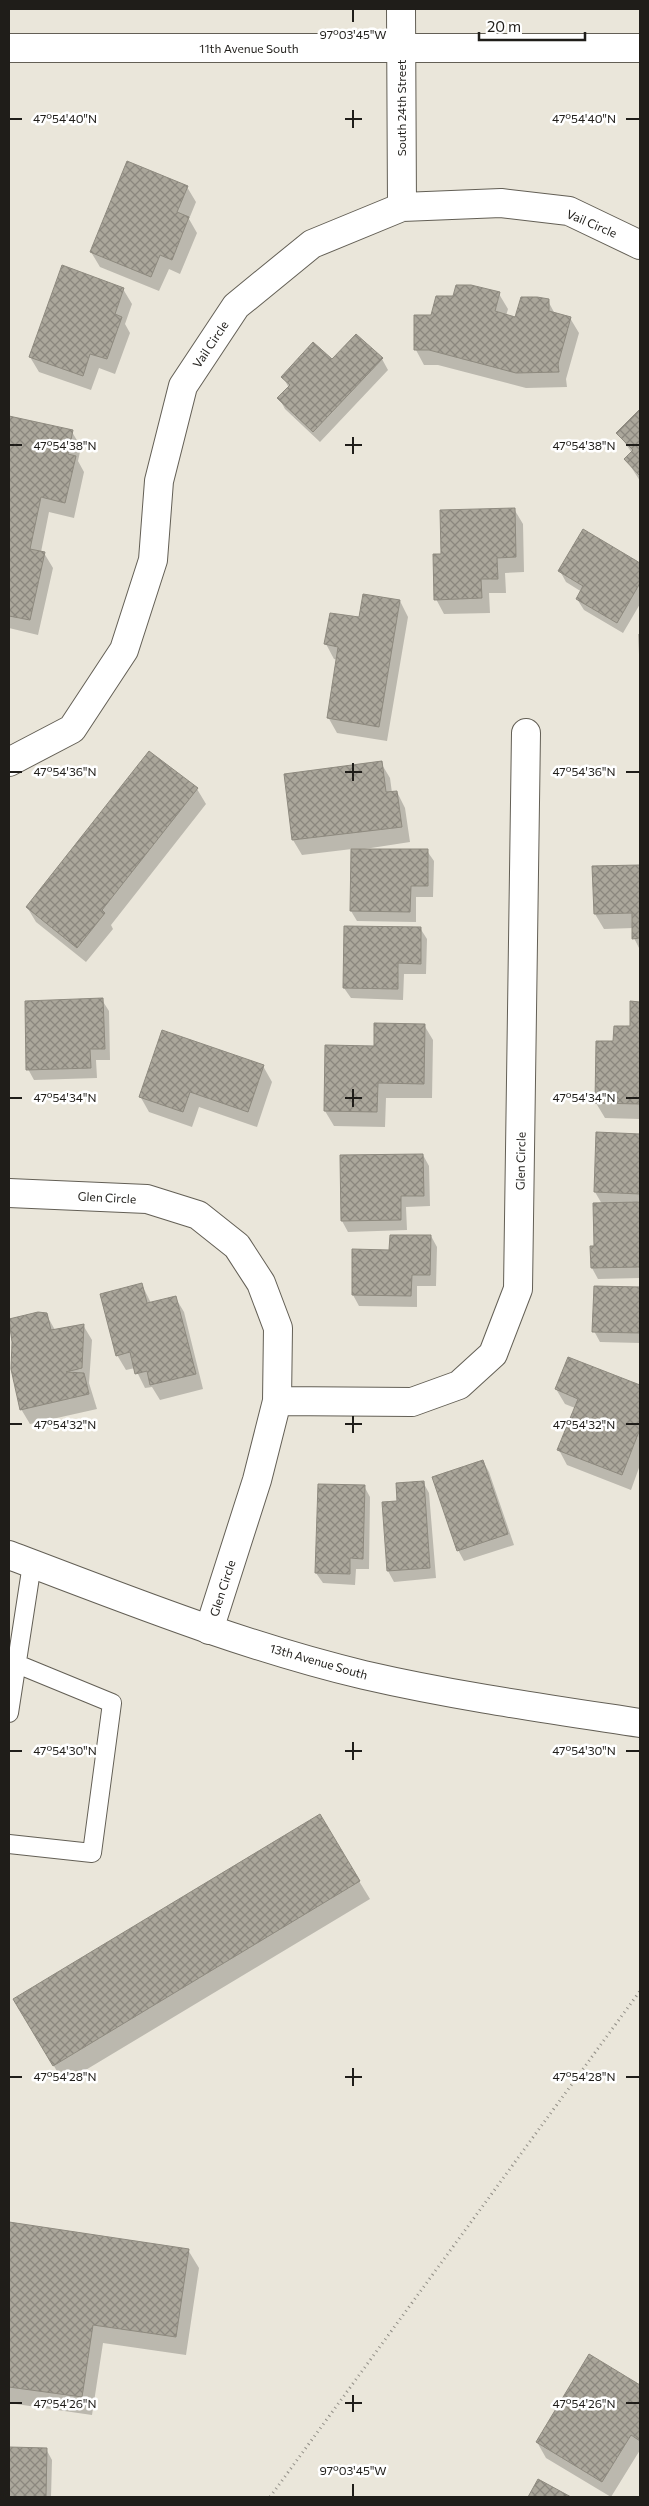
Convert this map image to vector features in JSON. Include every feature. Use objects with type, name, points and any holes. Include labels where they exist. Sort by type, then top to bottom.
[{"type":"street","name":"South 24th Street","points":[[401,9],[402,207]]},
{"type":"street","name":"11th Avenue South","points":[[9,48],[640,48]]},
{"type":"street","name":"Vail Circle","points":[[9,762],[72,730],[124,650],[153,560],[159,481],[183,386],[236,306],[312,244],[402,207],[501,203],[569,211],[640,245]]},
{"type":"street","name":"Glen Circle","points":[[277,1402],[412,1402],[459,1385],[493,1354],[518,1289],[526,733]]},
{"type":"street","name":"Glen Circle","points":[[9,1193],[146,1199],[198,1215],[237,1246],[261,1283],[278,1328],[277,1402],[257,1480],[208,1630]]},
{"type":"street","name":"13th Avenue South","points":[[21,1560],[208,1630],[364,1675],[510,1703],[640,1723]]},
{"type":"lane","points":[[9,1712],[17,1664],[21,1560]]},
{"type":"lane","points":[[9,1844],[92,1853],[112,1703],[17,1664]]},
{"type":"path","points":[[270,2497],[640,1991]]},
{"type":"building","points":[[127,161],[188,186],[177,212],[189,217],[172,260],[160,255],[151,277],[90,252]]},
{"type":"building","points":[[62,265],[124,288],[115,314],[122,317],[107,359],[90,354],[83,376],[29,357]]},
{"type":"building","points":[[456,285],[471,285],[500,292],[495,311],[515,317],[521,297],[537,297],[549,299],[549,311],[571,317],[558,364],[559,372],[516,373],[429,350],[414,350],[414,315],[431,315],[436,296],[453,296]]},
{"type":"building","points":[[356,334],[383,358],[313,432],[277,398],[290,385],[281,377],[313,342],[332,359]]},
{"type":"building","points":[[640,409],[640,476],[624,459],[633,450],[616,433]]},
{"type":"building","points":[[9,416],[73,430],[68,454],[76,456],[65,503],[41,497],[30,549],[45,552],[30,620],[9,616]]},
{"type":"building","points":[[515,508],[516,557],[497,558],[498,579],[481,579],[482,598],[434,600],[433,554],[441,554],[440,510]]},
{"type":"building","points":[[583,529],[640,563],[640,583],[617,623],[576,599],[583,586],[558,571]]},
{"type":"building","points":[[363,594],[400,600],[379,727],[327,718],[338,647],[324,644],[330,613],[359,617]]},
{"type":"building","points":[[639,634],[640,634],[640,674]]},
{"type":"building","points":[[149,751],[198,788],[102,910],[105,913],[77,948],[26,907]]},
{"type":"building","points":[[382,761],[386,792],[397,791],[402,827],[292,840],[284,774]]},
{"type":"building","points":[[351,849],[428,849],[428,886],[411,886],[410,912],[350,911]]},
{"type":"building","points":[[640,865],[640,938],[632,939],[632,913],[594,914],[592,866]]},
{"type":"building","points":[[344,926],[421,927],[421,964],[398,963],[398,989],[343,988]]},
{"type":"building","points":[[103,998],[105,1049],[90,1049],[91,1068],[26,1070],[25,1001]]},
{"type":"building","points":[[630,1001],[640,1002],[640,1104],[595,1103],[596,1041],[613,1041],[614,1026],[630,1026]]},
{"type":"building","points":[[374,1023],[425,1024],[424,1084],[378,1083],[377,1112],[324,1111],[325,1045],[374,1046]]},
{"type":"building","points":[[162,1030],[264,1065],[248,1112],[190,1092],[183,1112],[139,1097]]},
{"type":"building","points":[[596,1132],[640,1134],[640,1194],[594,1192]]},
{"type":"building","points":[[423,1154],[424,1196],[401,1196],[401,1220],[341,1221],[340,1155]]},
{"type":"building","points":[[640,1202],[640,1267],[591,1268],[590,1246],[594,1246],[593,1203]]},
{"type":"building","points":[[390,1235],[431,1235],[430,1275],[412,1275],[411,1296],[352,1295],[352,1249],[389,1250]]},
{"type":"building","points":[[142,1283],[147,1303],[176,1296],[196,1374],[150,1385],[147,1371],[135,1374],[130,1352],[116,1356],[100,1294]]},
{"type":"building","points":[[594,1286],[640,1287],[640,1333],[592,1332]]},
{"type":"building","points":[[38,1312],[47,1313],[51,1330],[84,1324],[82,1368],[66,1372],[84,1373],[89,1394],[20,1410],[11,1369],[12,1342],[9,1319]]},
{"type":"building","points":[[568,1357],[640,1385],[640,1429],[622,1475],[557,1450],[578,1399],[555,1389]]},
{"type":"building","points":[[483,1460],[508,1534],[457,1551],[432,1477]]},
{"type":"building","points":[[424,1481],[430,1568],[387,1571],[382,1502],[397,1501],[396,1483]]},
{"type":"building","points":[[318,1484],[365,1485],[363,1559],[350,1558],[350,1574],[315,1573]]},
{"type":"building","points":[[320,1814],[360,1881],[53,2066],[13,1999]]},
{"type":"building","points":[[9,2222],[189,2249],[176,2337],[93,2325],[82,2397],[9,2387]]},
{"type":"building","points":[[589,2354],[640,2385],[640,2441],[631,2435],[602,2482],[536,2442]]},
{"type":"building","points":[[9,2447],[47,2448],[46,2497],[9,2497]]},
{"type":"building","points":[[538,2479],[571,2497],[528,2497]]}]
